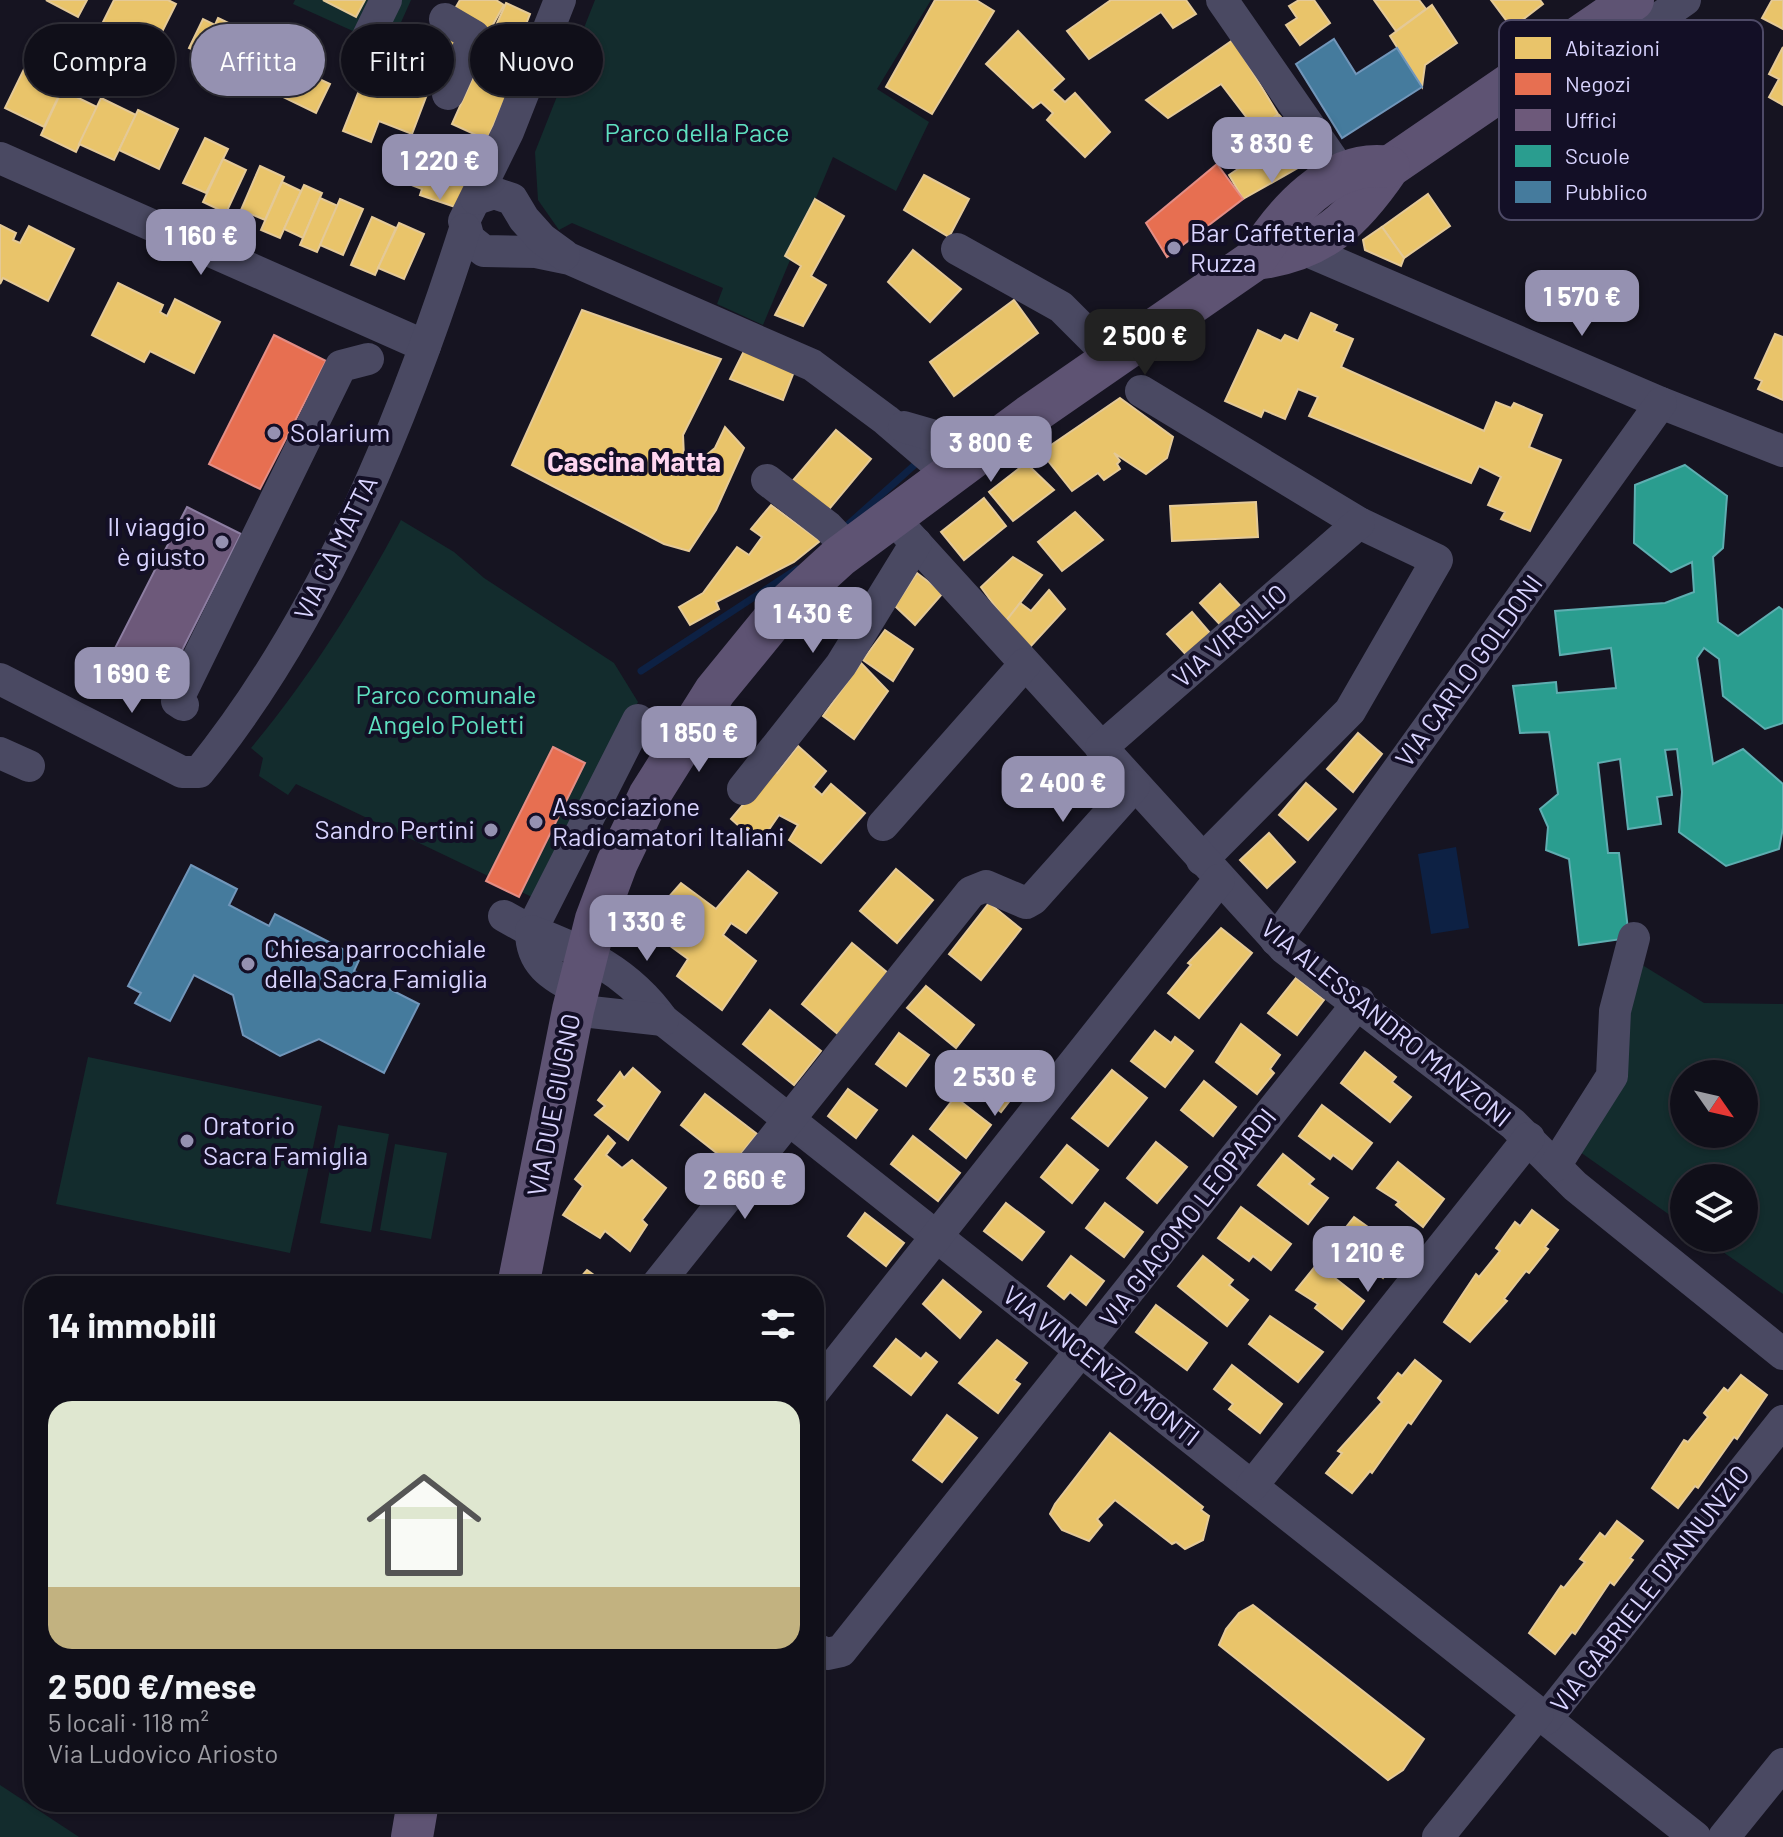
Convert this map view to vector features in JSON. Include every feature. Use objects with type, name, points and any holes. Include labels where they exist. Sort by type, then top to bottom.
[{"type":"main road","points":[[1604,20],[1633,0]]},
{"type":"main road","points":[[1291,236],[1330,235],[1349,193],[1368,167],[1389,167],[1499,92]]},
{"type":"main road","name":"VIA DUE GIUGNO","points":[[520,1276],[579,983],[625,844],[686,733],[741,656],[839,539],[904,530],[949,474],[1291,236]]},
{"type":"main road","points":[[412,1837],[416,1812]]},
{"type":"street","points":[[374,24],[386,0]]},
{"type":"street","points":[[560,0],[508,132],[476,199],[466,212],[465,229],[475,246],[499,252],[536,252],[570,259],[792,355],[833,379],[949,474]]},
{"type":"street","points":[[1222,0],[1349,193],[1346,242],[1349,257],[1361,273]]},
{"type":"street","points":[[1656,20],[1685,0]]},
{"type":"street","points":[[445,19],[454,24]]},
{"type":"street","points":[[454,24],[474,36],[454,81]]},
{"type":"street","points":[[499,252],[519,239],[508,132]]},
{"type":"street","points":[[0,158],[425,346]]},
{"type":"street","points":[[476,199],[494,193],[518,209],[542,239],[570,259]]},
{"type":"street","name":"VIA CÀ MATTA","points":[[0,679],[182,772],[199,772],[279,658],[316,594],[359,507],[441,307],[465,229]]},
{"type":"street","points":[[1291,236],[1361,273],[1661,403],[1783,451]]},
{"type":"street","points":[[957,249],[1061,307],[1113,359]]},
{"type":"street","name":"VIA CÀ MATTA","points":[[441,307],[499,252]]},
{"type":"street","points":[[183,705],[177,701],[275,528],[341,366],[368,359]]},
{"type":"street","points":[[824,1378],[936,1236],[1211,870],[1350,711],[1437,560],[1359,523],[1141,391]]},
{"type":"street","name":"VIA CARLO GOLDONI","points":[[1276,940],[1661,403]]},
{"type":"street","points":[[886,420],[956,442],[995,440]]},
{"type":"street","points":[[767,480],[839,539]]},
{"type":"street","name":"VIA VIRGILIO","points":[[1101,748],[1359,523]]},
{"type":"street","points":[[743,789],[841,665],[904,530]]},
{"type":"street","name":"VIA ALESSANDRO MANZONI","points":[[904,530],[1276,940],[1529,1138],[1555,1166],[1783,1354]]},
{"type":"street","points":[[883,825],[1025,664]]},
{"type":"street","name":"VIA VINCENZO MONTI","points":[[638,720],[517,923],[537,961],[548,974],[579,983],[632,987],[663,1020],[1695,1837]]},
{"type":"street","points":[[0,753],[29,766]]},
{"type":"street","points":[[664,1276],[971,892],[986,886],[1017,901],[1026,903],[1033,899],[1134,786]]},
{"type":"street","points":[[1555,1166],[1612,1076],[1615,1011],[1634,938]]},
{"type":"street","points":[[579,983],[663,1020]]},
{"type":"street","name":"VIA GIACOMO LEOPARDI","points":[[824,1651],[841,1651],[1359,1002]]},
{"type":"street","points":[[1252,1486],[1529,1138]]},
{"type":"street","name":"VIA GABRIELE D'ANNUNZIO","points":[[1542,1716],[1783,1421]]},
{"type":"street","points":[[1438,1837],[1542,1716]]},
{"type":"street","points":[[1724,1837],[1783,1764]]},
{"type":"green space","points":[[295,0],[411,0],[400,24],[341,26],[293,4]]},
{"type":"green space","name":"Parco della Pace","points":[[595,0],[931,0],[877,89],[929,122],[896,191],[833,157],[763,325],[717,304],[723,288],[572,223],[559,230],[538,200],[535,152],[557,96],[603,96],[603,24],[586,24]]},
{"type":"green space","name":"Parco comunale Angelo Poletti","points":[[401,520],[454,552],[484,578],[614,663],[638,702],[534,898],[296,784],[288,795],[259,776],[263,758],[251,748],[332,638]]},
{"type":"green space","points":[[1639,963],[1704,1003],[1783,1004],[1783,1294],[1723,1252],[1758,1252],[1758,1164],[1670,1164],[1670,1215],[1580,1152]]},
{"type":"green space","points":[[88,1057],[322,1106],[290,1253],[56,1204]]},
{"type":"green space","points":[[338,1125],[389,1134],[371,1232],[320,1223]]},
{"type":"green space","points":[[395,1144],[447,1153],[431,1239],[380,1230]]},
{"type":"green space","points":[[0,1785],[24,1801],[24,1812],[41,1812],[79,1837],[0,1837]]},
{"type":"water","points":[[1456,847],[1469,928],[1431,934],[1418,854]]},
{"type":"building: Abitazioni","points":[[46,0],[87,0],[78,17]]},
{"type":"building: Abitazioni","points":[[114,0],[168,0],[176,4],[166,24],[102,24]]},
{"type":"building: Abitazioni","points":[[323,0],[365,0],[356,17]]},
{"type":"building: Abitazioni","points":[[460,0],[496,0],[504,5],[493,24],[470,24],[470,28],[450,17]]},
{"type":"building: Abitazioni","points":[[935,0],[976,0],[994,11],[932,114],[886,87]]},
{"type":"building: Abitazioni","points":[[1111,0],[1186,0],[1196,14],[1173,28],[1161,12],[1089,59],[1067,31]]},
{"type":"building: Abitazioni","points":[[1299,0],[1314,0],[1330,23],[1300,45],[1286,25],[1297,18],[1289,6]]},
{"type":"building: Abitazioni","points":[[1374,0],[1419,0],[1426,9],[1396,31]]},
{"type":"building: Abitazioni","points":[[1491,0],[1540,0],[1543,4],[1522,20],[1506,20]]},
{"type":"building: Abitazioni","points":[[1772,0],[1783,0],[1783,29],[1762,18]]},
{"type":"building: Abitazioni","points":[[506,3],[530,14],[526,24],[497,24]]},
{"type":"building: Abitazioni","points":[[1432,5],[1457,43],[1425,65],[1422,87],[1390,36]]},
{"type":"building: Abitazioni","points":[[218,18],[230,24],[215,24]]},
{"type":"building: Abitazioni","points":[[1018,31],[1064,79],[1052,90],[1065,102],[1075,93],[1110,132],[1085,157],[1047,120],[1053,113],[1041,102],[1033,108],[986,64]]},
{"type":"building: Abitazioni","points":[[1233,40],[1278,114],[1257,131],[1221,84],[1168,118],[1146,100]]},
{"type":"building: Abitazioni","points":[[454,42],[460,56],[454,67]]},
{"type":"building: Abitazioni","points":[[1783,47],[1783,105],[1769,97],[1779,79],[1769,74]]},
{"type":"building: Abitazioni","points":[[24,69],[24,96],[59,96],[44,127],[5,108]]},
{"type":"building: Abitazioni","points":[[470,84],[470,96],[506,96],[487,140],[452,124]]},
{"type":"building: Abitazioni","points":[[59,96],[74,96],[97,107],[76,152],[41,135]]},
{"type":"building: Abitazioni","points":[[281,96],[324,96],[316,113]]},
{"type":"building: Abitazioni","points":[[357,96],[426,96],[412,134],[379,121],[371,142],[343,131]]},
{"type":"building: Abitazioni","points":[[101,98],[136,115],[114,160],[79,144]]},
{"type":"building: Abitazioni","points":[[138,110],[178,129],[159,169],[119,150]]},
{"type":"building: Abitazioni","points":[[1279,115],[1306,145],[1305,164],[1243,199],[1229,175],[1266,150],[1257,131]]},
{"type":"building: Abitazioni","points":[[205,138],[228,149],[206,193],[183,183]]},
{"type":"building: Abitazioni","points":[[411,152],[471,169],[458,208],[420,195],[422,189],[401,181]]},
{"type":"building: Abitazioni","points":[[223,159],[246,170],[226,213],[203,202]]},
{"type":"building: Abitazioni","points":[[260,166],[284,177],[265,220],[241,210]]},
{"type":"building: Abitazioni","points":[[924,175],[969,199],[949,237],[904,210]]},
{"type":"building: Abitazioni","points":[[282,182],[301,191],[280,238],[261,230]]},
{"type":"building: Abitazioni","points":[[304,185],[322,193],[303,238],[284,229]]},
{"type":"building: Abitazioni","points":[[1428,194],[1450,226],[1404,258],[1382,227]]},
{"type":"building: Abitazioni","points":[[320,198],[338,206],[317,252],[300,245]]},
{"type":"building: Abitazioni","points":[[340,199],[363,209],[343,255],[320,245]]},
{"type":"building: Abitazioni","points":[[815,199],[844,216],[811,276],[826,285],[803,326],[775,315],[801,266],[785,256]]},
{"type":"building: Abitazioni","points":[[372,217],[396,228],[375,275],[351,265]]},
{"type":"building: Abitazioni","points":[[399,223],[424,234],[404,279],[378,268]]},
{"type":"building: Abitazioni","points":[[0,225],[16,233],[13,240],[20,243],[29,226],[74,249],[48,301],[3,278],[0,284]]},
{"type":"building: Abitazioni","points":[[1382,227],[1404,258],[1401,266],[1365,250],[1363,240]]},
{"type":"building: Abitazioni","points":[[913,250],[961,289],[930,322],[888,282]]},
{"type":"building: Abitazioni","points":[[118,283],[163,305],[160,312],[167,316],[175,299],[220,322],[194,373],[150,351],[144,362],[92,335]]},
{"type":"building: Abitazioni","points":[[1014,300],[1038,333],[954,396],[930,362]]},
{"type":"building: Abitazioni","points":[[582,310],[721,359],[683,435],[684,457],[699,461],[715,448],[725,427],[744,448],[716,510],[689,551],[664,544],[512,465]]},
{"type":"building: Abitazioni","points":[[1311,313],[1337,325],[1334,331],[1353,339],[1341,367],[1484,431],[1496,402],[1511,408],[1514,403],[1542,415],[1529,447],[1561,460],[1530,531],[1501,519],[1505,512],[1488,505],[1501,477],[1479,466],[1471,483],[1309,416],[1318,397],[1298,389],[1285,419],[1264,410],[1261,417],[1225,401],[1258,330],[1281,341],[1285,335],[1298,341]]},
{"type":"building: Abitazioni","points":[[1775,334],[1783,337],[1783,400],[1758,389],[1762,381],[1755,378]]},
{"type":"building: Abitazioni","points":[[744,351],[795,369],[783,400],[730,379]]},
{"type":"building: Abitazioni","points":[[1120,398],[1173,437],[1167,458],[1146,474],[1114,453],[1120,461],[1117,464],[1120,469],[1104,480],[1098,473],[1072,491],[1041,452]]},
{"type":"building: Abitazioni","points":[[836,430],[871,459],[825,514],[790,484]]},
{"type":"building: Abitazioni","points":[[1026,463],[1054,490],[1013,521],[989,492]]},
{"type":"building: Abitazioni","points":[[984,498],[1006,526],[964,560],[941,532]]},
{"type":"building: Abitazioni","points":[[1256,502],[1258,537],[1172,541],[1170,506]]},
{"type":"building: Abitazioni","points":[[771,505],[820,541],[794,562],[716,602],[719,609],[690,625],[679,607],[703,593],[737,547],[749,555],[762,537],[751,529]]},
{"type":"building: Abitazioni","points":[[1075,512],[1103,540],[1062,571],[1038,542]]},
{"type":"building: Abitazioni","points":[[1013,557],[1042,575],[1006,621],[981,587]]},
{"type":"building: Abitazioni","points":[[917,573],[943,593],[915,625],[895,606]]},
{"type":"building: Abitazioni","points":[[1220,584],[1246,612],[1226,631],[1200,603]]},
{"type":"building: Abitazioni","points":[[1049,590],[1065,609],[1030,647],[1006,621],[1020,603],[1031,611]]},
{"type":"building: Abitazioni","points":[[1192,612],[1215,639],[1191,660],[1167,634]]},
{"type":"building: Abitazioni","points":[[885,630],[913,649],[893,681],[863,660]]},
{"type":"building: Abitazioni","points":[[861,663],[888,691],[854,739],[823,716]]},
{"type":"building: Abitazioni","points":[[1358,733],[1382,754],[1353,792],[1327,769]]},
{"type":"building: Abitazioni","points":[[798,746],[826,771],[813,787],[822,795],[831,784],[865,813],[821,863],[789,840],[798,825],[779,815],[759,844],[731,819],[773,769],[777,773]]},
{"type":"building: Abitazioni","points":[[1306,783],[1336,809],[1308,840],[1279,815]]},
{"type":"building: Abitazioni","points":[[1269,833],[1295,862],[1267,888],[1240,860]]},
{"type":"building: Abitazioni","points":[[896,869],[933,900],[897,943],[860,911]]},
{"type":"building: Abitazioni","points":[[748,871],[777,893],[746,933],[731,923],[723,935],[756,961],[722,1010],[677,976],[688,959],[643,926],[681,883],[716,909]]},
{"type":"building: Abitazioni","points":[[989,903],[1021,929],[981,980],[949,954]]},
{"type":"building: Abitazioni","points":[[1221,928],[1252,953],[1199,1018],[1168,993],[1191,965],[1188,963]]},
{"type":"building: Abitazioni","points":[[852,943],[889,974],[839,1035],[802,1004]]},
{"type":"building: Abitazioni","points":[[1296,978],[1324,1000],[1297,1035],[1268,1013]]},
{"type":"building: Abitazioni","points":[[926,986],[974,1025],[956,1048],[907,1008]]},
{"type":"building: Abitazioni","points":[[770,1010],[821,1051],[794,1085],[743,1044]]},
{"type":"building: Abitazioni","points":[[1241,1024],[1280,1055],[1270,1069],[1274,1073],[1257,1094],[1216,1062]]},
{"type":"building: Abitazioni","points":[[1155,1031],[1171,1043],[1175,1037],[1193,1051],[1165,1087],[1131,1061]]},
{"type":"building: Abitazioni","points":[[899,1033],[929,1055],[906,1086],[876,1064]]},
{"type":"building: Abitazioni","points":[[1365,1052],[1396,1077],[1392,1082],[1411,1097],[1390,1122],[1341,1083]]},
{"type":"building: Abitazioni","points":[[984,1055],[1022,1085],[1001,1112],[963,1082]]},
{"type":"building: Abitazioni","points":[[633,1068],[660,1092],[628,1140],[595,1115],[605,1106],[598,1100],[620,1072],[624,1078]]},
{"type":"building: Abitazioni","points":[[1112,1070],[1147,1098],[1108,1146],[1072,1118]]},
{"type":"building: Abitazioni","points":[[1204,1081],[1236,1107],[1213,1136],[1181,1110]]},
{"type":"building: Abitazioni","points":[[848,1089],[877,1110],[856,1138],[828,1116]]},
{"type":"building: Abitazioni","points":[[705,1094],[757,1134],[732,1165],[681,1125]]},
{"type":"building: Abitazioni","points":[[955,1097],[991,1125],[966,1158],[930,1129]]},
{"type":"building: Abitazioni","points":[[1322,1105],[1372,1143],[1352,1169],[1333,1155],[1330,1159],[1299,1136]]},
{"type":"building: Abitazioni","points":[[608,1136],[615,1143],[606,1155],[622,1168],[632,1160],[666,1188],[642,1220],[647,1225],[630,1251],[605,1231],[600,1238],[563,1215],[583,1186],[575,1179]]},
{"type":"building: Abitazioni","points":[[913,1136],[960,1173],[938,1201],[891,1164]]},
{"type":"building: Abitazioni","points":[[1156,1142],[1187,1167],[1157,1203],[1127,1178]]},
{"type":"building: Abitazioni","points":[[1067,1145],[1098,1170],[1072,1203],[1041,1177]]},
{"type":"building: Abitazioni","points":[[1283,1154],[1314,1179],[1309,1184],[1328,1198],[1308,1224],[1258,1185]]},
{"type":"building: Abitazioni","points":[[1398,1162],[1444,1199],[1423,1227],[1396,1205],[1399,1202],[1377,1188]]},
{"type":"building: Abitazioni","points":[[1006,1203],[1044,1232],[1022,1260],[984,1231]]},
{"type":"building: Abitazioni","points":[[1105,1203],[1143,1232],[1124,1257],[1086,1228]]},
{"type":"building: Abitazioni","points":[[1241,1207],[1291,1244],[1271,1270],[1253,1256],[1249,1261],[1218,1238]]},
{"type":"building: Abitazioni","points":[[1532,1210],[1558,1230],[1545,1247],[1548,1249],[1529,1273],[1526,1271],[1504,1299],[1507,1301],[1470,1342],[1444,1322],[1476,1274],[1479,1277],[1500,1251],[1496,1248],[1515,1222],[1520,1226]]},
{"type":"building: Abitazioni","points":[[865,1213],[904,1243],[886,1266],[848,1236]]},
{"type":"building: Abitazioni","points":[[1354,1217],[1403,1252],[1383,1278],[1335,1241]]},
{"type":"building: Abitazioni","points":[[1071,1256],[1104,1281],[1086,1305],[1070,1292],[1064,1299],[1048,1286]]},
{"type":"building: Abitazioni","points":[[1203,1256],[1233,1280],[1229,1285],[1248,1300],[1227,1326],[1178,1286]]},
{"type":"building: Abitazioni","points":[[1317,1264],[1364,1301],[1342,1329],[1315,1308],[1318,1304],[1296,1290]]},
{"type":"building: Abitazioni","points":[[587,1270],[595,1276],[582,1276]]},
{"type":"building: Abitazioni","points":[[943,1280],[981,1312],[960,1338],[923,1304]]},
{"type":"building: Abitazioni","points":[[1156,1305],[1207,1343],[1187,1370],[1136,1332]]},
{"type":"building: Abitazioni","points":[[1270,1316],[1323,1352],[1298,1382],[1249,1344]]},
{"type":"building: Abitazioni","points":[[896,1339],[921,1359],[926,1353],[937,1362],[911,1395],[874,1366]]},
{"type":"building: Abitazioni","points":[[997,1340],[1027,1363],[1014,1380],[1020,1384],[998,1413],[959,1383]]},
{"type":"building: Abitazioni","points":[[1415,1360],[1441,1381],[1411,1424],[1408,1422],[1372,1473],[1370,1471],[1352,1493],[1326,1473],[1342,1453],[1338,1451],[1382,1402],[1378,1398],[1398,1373],[1402,1376]]},
{"type":"building: Abitazioni","points":[[1232,1365],[1282,1404],[1260,1433],[1229,1409],[1233,1404],[1214,1389]]},
{"type":"building: Abitazioni","points":[[1741,1375],[1767,1395],[1737,1439],[1734,1437],[1698,1488],[1695,1486],[1678,1508],[1652,1488],[1684,1440],[1688,1442],[1708,1417],[1704,1413],[1724,1388],[1728,1391]]},
{"type":"building: Abitazioni","points":[[947,1415],[977,1438],[942,1482],[913,1460]]},
{"type":"building: Abitazioni","points":[[1110,1433],[1203,1507],[1201,1510],[1209,1516],[1203,1540],[1185,1549],[1176,1542],[1172,1544],[1115,1500],[1097,1519],[1102,1525],[1089,1541],[1062,1530],[1050,1514]]},
{"type":"building: Abitazioni","points":[[1617,1521],[1643,1541],[1614,1585],[1610,1582],[1575,1634],[1572,1632],[1555,1654],[1529,1633],[1561,1586],[1564,1588],[1585,1562],[1580,1559],[1600,1533],[1605,1537]]},
{"type":"building: Abitazioni","points":[[1253,1605],[1424,1739],[1403,1770],[1388,1780],[1219,1645],[1226,1629],[1239,1613]]},
{"type":"building: Negozi","points":[[1217,164],[1243,199],[1167,257],[1146,223]]},
{"type":"building: Negozi","points":[[274,335],[326,361],[260,489],[209,464]]},
{"type":"building: Negozi","name":"Associazione Radioamatori Italiani","points":[[553,747],[585,763],[519,897],[486,881]]},
{"type":"building: Uffici","points":[[187,507],[241,534],[162,690],[108,662]]},
{"type":"building: Scuole","points":[[1685,465],[1727,496],[1723,548],[1713,557],[1718,622],[1738,636],[1779,607],[1783,610],[1783,723],[1765,729],[1723,696],[1719,659],[1704,648],[1697,658],[1713,764],[1743,749],[1783,784],[1783,828],[1779,849],[1726,866],[1679,832],[1682,792],[1677,749],[1665,750],[1672,795],[1657,797],[1661,824],[1628,829],[1620,759],[1598,763],[1608,853],[1619,853],[1629,938],[1579,945],[1569,859],[1546,850],[1548,827],[1540,809],[1558,794],[1549,732],[1520,733],[1513,686],[1556,682],[1557,693],[1616,688],[1611,648],[1560,655],[1555,611],[1665,603],[1694,592],[1692,562],[1671,572],[1634,543],[1635,485]]},
{"type":"building: Pubblico","points":[[1334,39],[1356,74],[1397,48],[1422,87],[1342,138],[1296,64]]},
{"type":"building: Pubblico","name":"Chiesa parrocchiale della Sacra Famiglia","points":[[191,865],[237,889],[229,905],[269,926],[275,914],[360,958],[354,971],[419,1004],[384,1073],[319,1039],[280,1056],[243,1035],[233,995],[194,975],[170,1021],[135,1003],[141,993],[128,986]]},
{"type":"waterway","points":[[843,529],[919,461]]},
{"type":"waterway","points":[[641,671],[797,569]]},
{"type":"place","name":"Bar Caffetteria Ruzza","points":[[1174,248]]},
{"type":"place","name":"Solarium","points":[[274,433]]},
{"type":"place","name":"Il viaggio è giusto","points":[[222,542]]},
{"type":"place","name":"Associazione Radioamatori Italiani","points":[[536,822]]},
{"type":"place","name":"Sandro Pertini","points":[[491,830]]},
{"type":"place","name":"Chiesa parrocchiale della Sacra Famiglia","points":[[248,964]]},
{"type":"place","name":"Oratorio Sacra Famiglia","points":[[187,1141]]},
{"type":"district","name":"Cascina Matta","points":[[634,462]]}]
